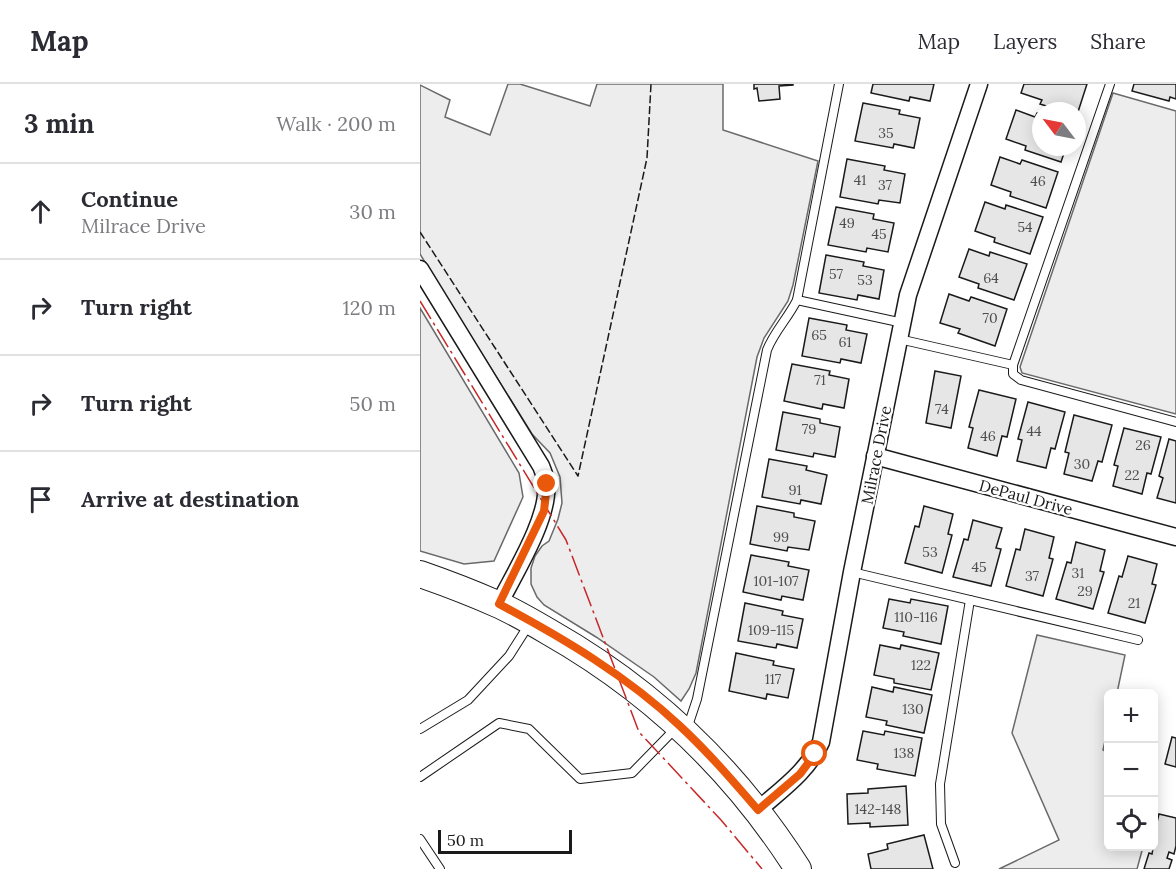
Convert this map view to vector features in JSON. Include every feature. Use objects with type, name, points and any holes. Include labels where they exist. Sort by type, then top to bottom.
[{"type":"main road","points":[[420,574],[499,604],[530,621],[605,666],[649,700],[682,729],[758,810],[798,869]]},
{"type":"street","name":"Milrace Drive","points":[[758,810],[800,774],[821,742],[852,572],[908,295],[979,84]]},
{"type":"street","points":[[420,269],[541,466],[547,484],[544,511],[499,604]]},
{"type":"street","name":"DePaul Drive","points":[[875,456],[1176,537]]},
{"type":"lane","points":[[420,777],[499,723],[530,729],[580,779],[632,773],[682,729],[697,699],[767,350],[772,337],[787,319],[797,300],[839,84]]},
{"type":"lane","points":[[1110,84],[1012,365],[1013,374],[1021,380],[1176,422]]},
{"type":"lane","points":[[797,300],[1012,365]]},
{"type":"lane","points":[[852,572],[1138,640]]},
{"type":"lane","points":[[955,863],[941,824],[940,784],[970,600]]},
{"type":"lane","points":[[420,729],[468,700],[509,656],[530,621]]},
{"type":"lane","points":[[420,839],[440,869]]},
{"type":"shaded area","points":[[508,84],[520,84],[590,106],[597,84],[723,84],[723,130],[818,161],[793,285],[788,301],[764,338],[757,357],[696,673],[681,701],[654,677],[544,605],[537,597],[531,584],[531,568],[535,556],[549,541],[558,519],[562,503],[560,477],[550,453],[532,434],[420,254],[420,85],[450,100],[445,117],[490,135]]},
{"type":"shaded area","points":[[1113,93],[1176,111],[1176,414],[1022,373],[1020,367]]},
{"type":"shaded area","points":[[420,308],[519,473],[523,497],[494,561],[464,564],[420,551]]},
{"type":"shaded area","points":[[1037,635],[1125,655],[1118,689],[1104,689],[1104,851],[1142,851],[1137,869],[999,869],[1059,840],[1012,733]]},
{"type":"building","points":[[754,84],[793,85],[779,86],[780,99],[759,101]]},
{"type":"building","points":[[873,84],[934,84],[930,101],[910,97],[909,101],[871,93]]},
{"type":"building","points":[[1024,84],[1087,84],[1081,102],[1041,102],[1042,100],[1021,93]]},
{"type":"building","points":[[1134,84],[1176,84],[1176,99],[1170,97],[1169,101],[1132,91]]},
{"type":"building","points":[[863,103],[900,110],[899,114],[920,118],[914,148],[894,144],[893,148],[855,141]]},
{"type":"building","points":[[1016,110],[1032,116],[1032,152],[1025,150],[1026,146],[1006,139]]},
{"type":"building","points":[[1043,156],[1063,156],[1061,162]]},
{"type":"building","points":[[1000,157],[1020,164],[1022,160],[1058,172],[1046,208],[1010,196],[1011,192],[991,185]]},
{"type":"building","points":[[847,159],[885,166],[884,170],[905,174],[900,203],[879,200],[878,204],[840,197]]},
{"type":"building","points":[[985,202],[1005,209],[1006,205],[1043,217],[1030,254],[994,242],[995,238],[975,231]]},
{"type":"building","points":[[836,207],[874,214],[873,219],[894,223],[888,252],[867,248],[866,252],[828,245]]},
{"type":"building","points":[[969,249],[989,256],[990,252],[1027,264],[1014,300],[978,288],[979,284],[959,277]]},
{"type":"building","points":[[826,255],[864,262],[863,266],[884,270],[879,299],[858,295],[857,300],[819,293]]},
{"type":"building","points":[[949,294],[969,301],[971,297],[1007,309],[995,346],[958,333],[960,329],[940,323]]},
{"type":"building","points":[[809,318],[847,325],[846,330],[867,334],[861,363],[841,359],[840,363],[802,356]]},
{"type":"building","points":[[792,364],[830,371],[829,375],[849,379],[844,408],[823,404],[822,409],[784,401]]},
{"type":"building","points":[[935,371],[961,376],[951,428],[926,423]]},
{"type":"building","points":[[979,390],[1016,399],[1007,437],[1002,436],[997,456],[968,448],[973,428],[969,427]]},
{"type":"building","points":[[1028,402],[1065,412],[1055,449],[1051,448],[1046,468],[1017,461],[1022,440],[1018,439]]},
{"type":"building","points":[[783,412],[820,419],[820,423],[840,427],[835,457],[814,453],[813,457],[776,450]]},
{"type":"building","points":[[1074,415],[1112,425],[1102,462],[1098,461],[1092,481],[1064,474],[1069,453],[1065,452]]},
{"type":"building","points":[[1124,428],[1161,437],[1151,474],[1147,473],[1142,494],[1113,486],[1118,466],[1114,465]]},
{"type":"building","points":[[1169,439],[1176,441],[1176,503],[1157,498],[1163,478],[1159,476]]},
{"type":"building","points":[[769,459],[807,466],[806,470],[827,475],[821,504],[801,500],[800,504],[762,497]]},
{"type":"building","points":[[757,506],[794,513],[794,517],[815,521],[809,550],[788,547],[787,551],[750,544]]},
{"type":"building","points":[[924,506],[953,514],[948,534],[952,535],[942,573],[905,563],[915,526],[919,527]]},
{"type":"building","points":[[973,520],[1002,528],[996,548],[1001,549],[991,586],[953,577],[964,539],[968,540]]},
{"type":"building","points":[[1025,529],[1054,537],[1049,558],[1053,559],[1043,596],[1006,586],[1016,549],[1020,550]]},
{"type":"building","points":[[1076,542],[1105,550],[1100,571],[1104,572],[1093,609],[1056,599],[1067,562],[1071,563]]},
{"type":"building","points":[[751,555],[789,562],[788,566],[809,570],[803,600],[782,596],[781,600],[743,592]]},
{"type":"building","points":[[1128,556],[1157,564],[1152,584],[1156,585],[1145,623],[1108,613],[1119,576],[1122,577]]},
{"type":"building","points":[[889,599],[910,603],[911,599],[948,606],[941,644],[903,636],[904,632],[883,628]]},
{"type":"building","points":[[745,603],[783,611],[782,615],[803,619],[797,648],[777,644],[776,648],[738,641]]},
{"type":"building","points":[[880,645],[900,649],[901,645],[939,653],[931,690],[894,683],[894,679],[874,675]]},
{"type":"building","points":[[736,653],[774,661],[773,665],[794,669],[788,698],[767,694],[766,699],[729,691]]},
{"type":"building","points":[[872,687],[893,692],[894,687],[932,695],[924,733],[886,725],[887,721],[866,717]]},
{"type":"building","points":[[863,731],[884,735],[885,731],[922,738],[915,776],[877,769],[878,764],[857,760]]},
{"type":"building","points":[[1172,737],[1176,738],[1176,767],[1165,764]]},
{"type":"building","points":[[906,786],[908,825],[870,827],[870,823],[848,824],[847,794],[868,793],[868,789]]},
{"type":"building","points":[[1159,814],[1176,818],[1174,854],[1169,852],[1167,858],[1172,860],[1169,869],[1144,869],[1149,853],[1158,851]]},
{"type":"building","points":[[924,835],[933,869],[871,869],[868,854],[888,849],[887,844]]},
{"type":"fence","points":[[420,232],[578,476],[647,158],[651,84]]},
{"type":"power","points":[[420,301],[566,540],[639,732],[721,820],[762,869]]},
{"type":"route","points":[[547,484],[544,511],[499,604],[605,666],[649,700],[696,742],[758,810],[800,774],[815,754]]}]
